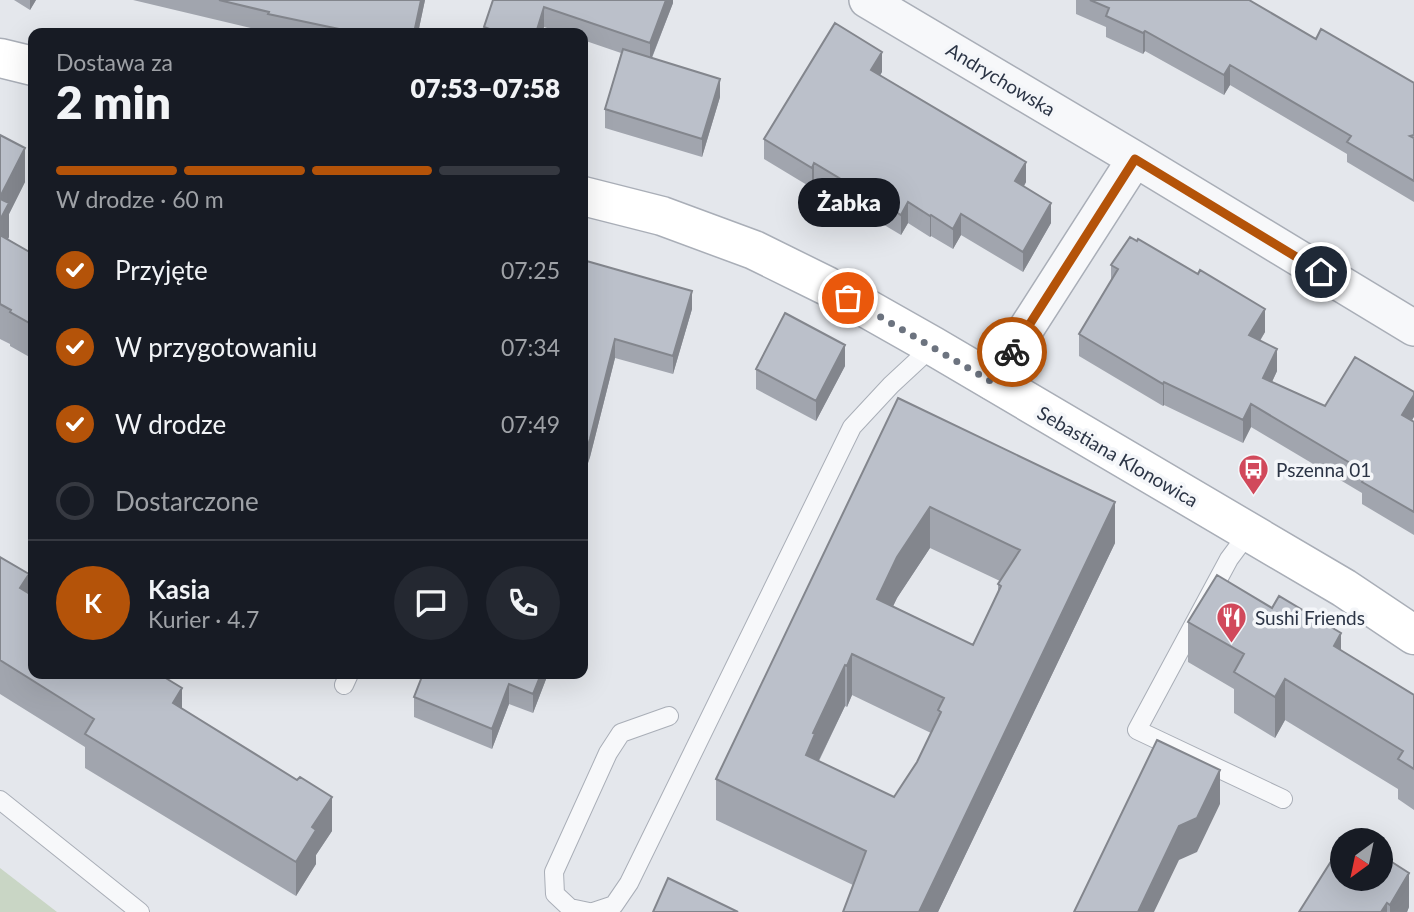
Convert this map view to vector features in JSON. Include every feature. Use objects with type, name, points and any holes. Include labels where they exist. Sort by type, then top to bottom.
[{"type":"street","name":"Andrychowska","points":[[867,0],[1414,328]]},
{"type":"street","points":[[0,58],[28,65]]},
{"type":"street","points":[[992,382],[1135,159]]},
{"type":"street","name":"Sebastiana Klonowica","points":[[588,197],[662,216],[754,250],[827,286],[1344,588],[1414,635]]},
{"type":"lane","points":[[669,716],[621,733],[608,753],[554,872],[555,894],[570,908],[591,912],[614,905],[629,883],[852,427],[891,385],[933,346]]},
{"type":"lane","points":[[1249,532],[1229,559],[1138,730],[1283,799]]},
{"type":"lane","points":[[0,800],[140,912]]},
{"type":"green space","points":[[0,868],[57,912],[0,912]]},
{"type":"building","points":[[219,0],[421,0],[415,28],[334,28],[268,14],[269,12]]},
{"type":"building","points":[[493,0],[666,0],[650,43],[544,7],[538,28],[484,27]]},
{"type":"building","points":[[1090,0],[1249,0],[1316,39],[1321,29],[1414,83],[1414,135],[1410,136],[1414,138],[1414,181],[1347,142],[1351,136],[1230,65],[1224,75],[1145,31],[1143,33],[1106,16],[1109,8]]},
{"type":"building","points":[[835,23],[882,52],[871,70],[1026,162],[1015,181],[1051,203],[1023,252],[961,214],[953,229],[908,202],[901,215],[814,163],[812,168],[764,139]]},
{"type":"building","points":[[623,49],[720,79],[702,139],[605,109]]},
{"type":"building","points":[[0,135],[25,148],[0,197]]},
{"type":"building","points":[[0,199],[9,203],[0,220]]},
{"type":"building","points":[[0,235],[28,251],[28,322],[0,304]]},
{"type":"building","points":[[1130,237],[1198,274],[1200,270],[1265,309],[1249,335],[1277,349],[1263,378],[1325,406],[1355,357],[1414,392],[1402,415],[1414,422],[1414,512],[1362,482],[1367,473],[1251,404],[1243,420],[1164,382],[1163,384],[1079,334],[1118,269],[1111,265]]},
{"type":"building","points":[[588,261],[692,291],[673,356],[615,339],[588,445]]},
{"type":"building","points":[[785,313],[845,345],[816,401],[756,369]]},
{"type":"building","points":[[898,398],[1115,502],[919,912],[843,912],[866,851],[716,779]],"holes":[[[930,507],[1020,550],[998,584],[1001,586],[973,645],[877,599],[897,557]],[[852,654],[944,698],[938,710],[941,712],[917,762],[894,797],[806,755],[815,734],[813,733]]]},
{"type":"building","points":[[0,557],[28,573],[20,588],[28,593],[28,678],[0,660]]},
{"type":"building","points":[[1217,575],[1272,608],[1279,596],[1341,633],[1334,646],[1414,695],[1414,769],[1398,759],[1403,751],[1285,679],[1275,697],[1234,672],[1244,654],[1188,622]]},
{"type":"building","points":[[30,679],[167,679],[182,688],[173,703],[297,780],[300,777],[332,797],[312,827],[316,830],[296,862],[85,734],[94,719]]},
{"type":"building","points":[[421,679],[539,679],[533,694],[509,684],[492,729],[414,697]]},
{"type":"building","points":[[1157,740],[1220,770],[1197,818],[1179,826],[1138,912],[1074,912]]},
{"type":"building","points":[[1330,863],[1330,891],[1393,891],[1393,863],[1409,873],[1390,905],[1387,903],[1381,912],[1299,912]]},
{"type":"building","points":[[668,878],[738,912],[653,912]]},
{"type":"way so far","points":[[848,298],[992,382],[1012,352]]},
{"type":"place","name":"Żabka","points":[[848,298]]},
{"type":"place","name":"Pszenna 01","points":[[1253,496]]},
{"type":"place","name":"Sushi Friends","points":[[1232,644]]},
{"type":"route","points":[[1012,352],[1135,159],[1321,272]]}]
